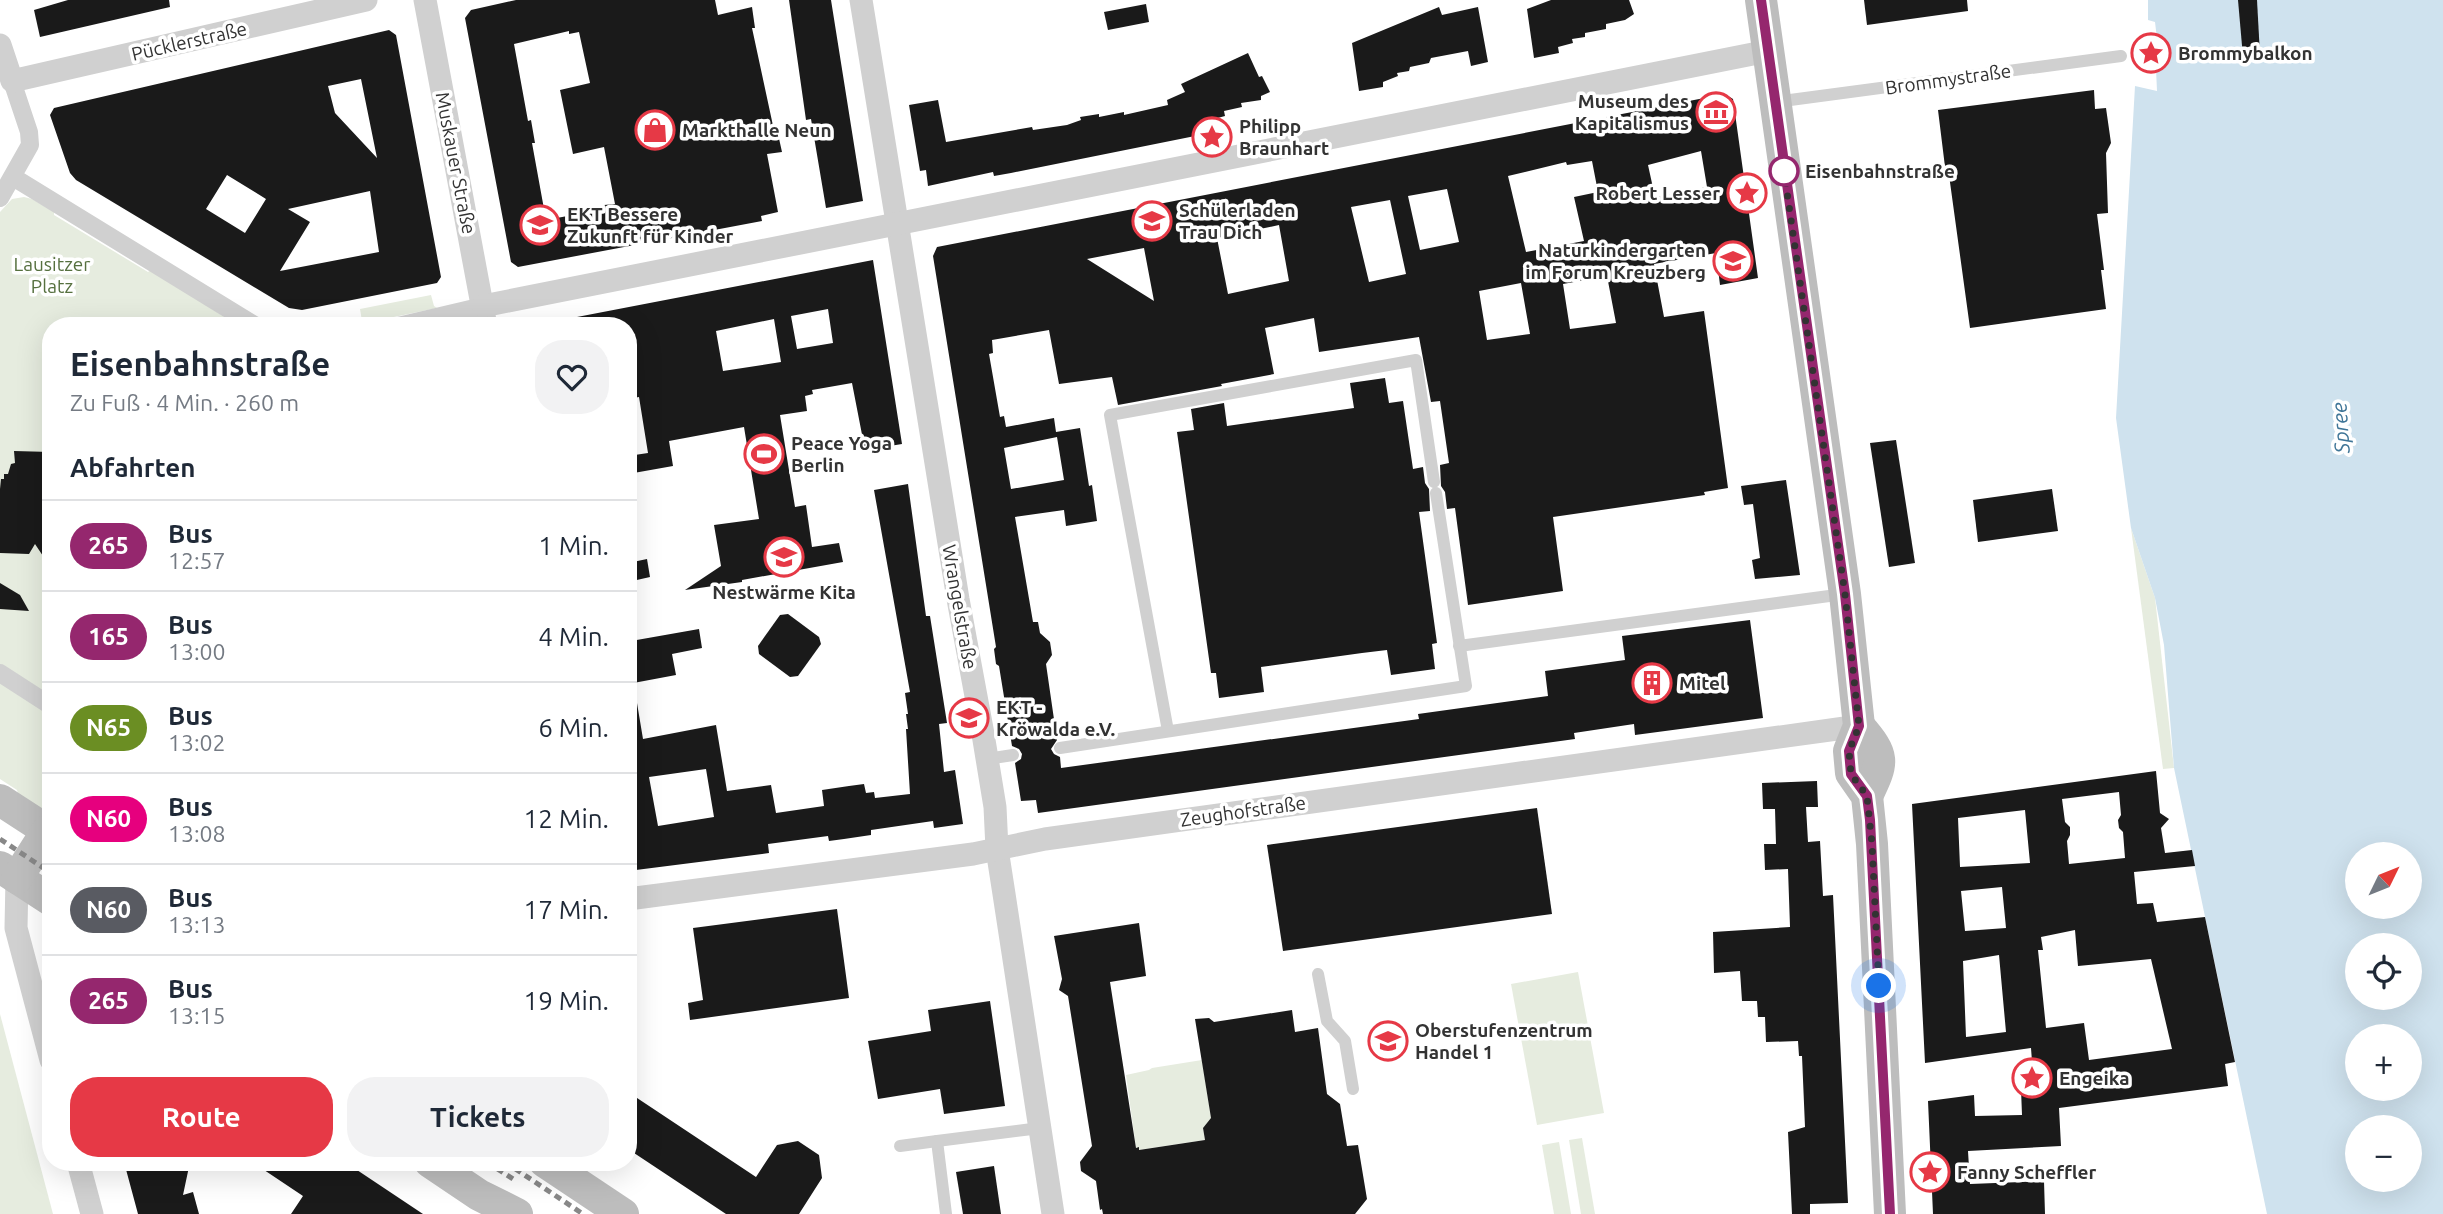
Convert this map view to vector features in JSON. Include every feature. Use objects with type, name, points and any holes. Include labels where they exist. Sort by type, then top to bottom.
[{"type":"main road","points":[[1761,0],[1845,594],[1859,726],[1849,751],[1851,774],[1867,796],[1872,844],[1890,1214]]},
{"type":"main road","points":[[0,800],[42,826]]},
{"type":"main road","points":[[42,838],[9,873],[42,894]]},
{"type":"main road","points":[[443,1171],[479,1195],[517,1214]]},
{"type":"main road","points":[[558,1171],[623,1214]]},
{"type":"street","name":"Pücklerstraße","points":[[12,81],[366,0]]},
{"type":"street","name":"Muskauer Straße","points":[[425,0],[484,316]]},
{"type":"street","name":"Wrangelstraße","points":[[861,0],[987,759],[1053,1214]]},
{"type":"street","points":[[0,45],[29,132],[30,145],[0,198]]},
{"type":"street","points":[[484,316],[898,223],[1768,51]]},
{"type":"street","points":[[13,177],[241,317]]},
{"type":"street","points":[[0,673],[42,700]]},
{"type":"street","name":"Zeughofstraße","points":[[637,898],[1859,726]]},
{"type":"street","points":[[9,873],[16,928],[42,1026]]},
{"type":"street","points":[[80,1171],[92,1214]]},
{"type":"lane","name":"Brommystraße","points":[[1774,102],[2121,56]]},
{"type":"lane","points":[[1060,748],[1466,685],[1416,360],[1110,415],[1168,731]]},
{"type":"lane","points":[[1459,646],[1845,594]]},
{"type":"lane","points":[[987,759],[1013,755]]},
{"type":"lane","points":[[1318,974],[1327,1021],[1345,1041],[1353,1089]]},
{"type":"lane","points":[[900,1146],[1040,1128]]},
{"type":"lane","points":[[937,1141],[946,1214]]},
{"type":"green space","name":"Lausitzer Platz","points":[[12,199],[32,199],[54,212],[54,215],[148,272],[151,270],[224,317],[42,317],[41,812],[20,801],[17,790],[0,779],[0,212]]},
{"type":"green space","points":[[431,295],[437,308],[394,317],[361,317],[360,309]]},
{"type":"green space","points":[[2131,528],[2155,598],[2174,768],[2163,769]]},
{"type":"green space","points":[[1578,972],[1604,1113],[1537,1125],[1511,984]]},
{"type":"green space","points":[[0,1014],[53,1214],[0,1214]]},
{"type":"green space","points":[[1202,1060],[1212,1124],[1203,1128],[1205,1140],[1139,1150],[1136,1148],[1126,1075]]},
{"type":"green space","points":[[1582,1138],[1595,1214],[1581,1214],[1569,1140]]},
{"type":"green space","points":[[1559,1142],[1571,1214],[1554,1214],[1542,1145]]},
{"type":"water","name":"Spree","points":[[2148,0],[2443,0],[2443,1214],[2267,1214],[2174,768],[2164,645],[2155,598],[2131,528],[2116,418],[2135,86],[2157,91],[2156,69],[2164,69],[2163,40],[2157,39],[2155,22],[2148,20]]},
{"type":"building","points":[[68,0],[169,0],[170,7],[40,37],[34,10]]},
{"type":"building","name":"Markthalle Neun","points":[[516,0],[715,0],[718,15],[752,7],[755,28],[752,28],[775,135],[778,134],[782,152],[767,154],[778,212],[761,216],[762,221],[518,267],[511,262],[465,18],[471,10]],"holes":[[[569,31],[569,34],[579,32],[590,83],[560,90],[573,154],[604,147],[615,204],[604,205],[605,209],[546,220],[532,143],[535,143],[531,120],[528,121],[514,44]]]},
{"type":"building","points":[[789,0],[831,0],[863,201],[826,208],[811,119],[806,120]]},
{"type":"building","points":[[1551,0],[1629,0],[1634,14],[1625,20],[1606,24],[1606,29],[1572,39],[1573,43],[1558,47],[1559,53],[1534,58],[1527,9]]},
{"type":"building","points":[[1864,0],[1967,0],[1968,11],[1867,25]]},
{"type":"building","points":[[2238,0],[2257,0],[2260,55],[2243,57]]},
{"type":"building","points":[[1146,4],[1149,22],[1108,30],[1104,12]]},
{"type":"building","points":[[1439,7],[1442,15],[1478,7],[1488,62],[1471,66],[1468,51],[1431,58],[1429,63],[1397,73],[1398,76],[1383,82],[1383,87],[1359,91],[1352,43]]},
{"type":"building","points":[[389,30],[396,35],[441,277],[437,283],[302,310],[289,308],[76,180],[70,173],[50,115],[54,108]],"holes":[[[361,79],[377,158],[335,113],[328,86]],[[227,175],[266,199],[245,233],[206,209]],[[370,191],[379,252],[280,271],[310,222],[288,209]]]},
{"type":"building","points":[[1248,53],[1259,77],[1262,76],[1270,92],[1261,96],[1261,100],[1241,103],[1242,107],[1224,111],[1225,116],[1214,119],[1215,122],[1199,129],[1200,135],[1011,173],[994,176],[993,172],[928,186],[926,170],[920,171],[909,105],[938,100],[946,142],[1032,127],[1033,130],[1067,125],[1081,120],[1080,117],[1099,114],[1099,117],[1124,112],[1124,115],[1168,105],[1167,100],[1185,92],[1181,84]]},
{"type":"building","points":[[2094,90],[2095,109],[2106,108],[2111,143],[2106,153],[2108,213],[2097,214],[2106,309],[1970,328],[1938,110]]},
{"type":"building","points":[[1725,94],[1733,99],[1758,278],[1720,285],[1716,253],[1654,264],[1664,317],[1704,311],[1728,488],[1704,492],[1705,495],[1553,517],[1563,591],[1468,605],[1455,508],[1447,509],[1445,492],[1441,486],[1440,465],[1449,463],[1440,401],[1431,402],[1419,337],[1319,352],[1314,318],[1265,328],[1274,374],[1118,405],[1112,377],[1059,384],[1049,330],[992,340],[993,353],[989,354],[1000,417],[1004,416],[1006,427],[1054,418],[1056,432],[1080,428],[1089,486],[1092,485],[1097,521],[1066,526],[1064,510],[1015,517],[1033,622],[1038,622],[1040,633],[1050,642],[1052,655],[1046,664],[1057,740],[1051,749],[1060,757],[1061,768],[1419,719],[1418,714],[1548,696],[1545,671],[1625,660],[1622,636],[1750,620],[1763,718],[1635,735],[1634,724],[1574,733],[1575,739],[1038,813],[1036,800],[1021,801],[1015,763],[1021,759],[1022,754],[1012,746],[999,666],[996,664],[996,647],[933,256],[937,247]],"holes":[[[1701,151],[1707,187],[1655,197],[1648,165]],[[1592,161],[1598,192],[1574,197],[1584,241],[1526,252],[1508,176],[1566,162],[1567,165]],[[1447,189],[1459,242],[1420,250],[1408,196]],[[1390,200],[1406,274],[1369,282],[1351,207]],[[1279,225],[1289,281],[1228,294],[1217,238]],[[1144,248],[1154,301],[1087,259]],[[1607,276],[1616,323],[1570,329],[1563,284]],[[1521,283],[1530,334],[1487,340],[1479,291]],[[1057,437],[1064,480],[1011,489],[1004,448]]]},
{"type":"building","points":[[873,260],[902,444],[865,450],[852,383],[812,390],[813,394],[805,396],[807,411],[780,415],[795,507],[806,505],[812,547],[839,543],[843,562],[685,590],[721,566],[714,525],[759,519],[744,427],[669,441],[673,466],[637,472],[637,455],[648,453],[639,397],[637,317],[577,317]],"holes":[[[828,309],[833,343],[797,349],[791,316]],[[774,319],[781,362],[723,371],[716,331]]]},
{"type":"building","points":[[1385,378],[1389,403],[1403,401],[1413,469],[1423,467],[1425,483],[1429,489],[1430,511],[1419,512],[1437,643],[1432,644],[1435,669],[1391,675],[1387,650],[1362,653],[1261,667],[1264,692],[1219,698],[1216,673],[1211,673],[1177,432],[1194,430],[1191,409],[1224,403],[1227,426],[1354,408],[1350,383]]},
{"type":"building","points":[[1896,440],[1915,563],[1889,567],[1870,443]]},
{"type":"building","points":[[14,451],[42,452],[42,554],[35,544],[29,554],[0,553],[1,479],[4,479],[4,474],[8,474],[11,464],[15,463]]},
{"type":"building","points":[[1786,480],[1800,575],[1755,579],[1752,560],[1760,558],[1753,504],[1744,505],[1741,486]]},
{"type":"building","points":[[908,484],[926,616],[930,616],[947,723],[939,724],[944,772],[955,770],[963,824],[934,828],[933,821],[871,830],[871,835],[844,839],[829,841],[828,836],[768,844],[769,853],[637,870],[637,703],[643,739],[716,725],[727,791],[771,785],[776,813],[824,806],[822,790],[849,786],[864,784],[866,793],[874,792],[875,798],[910,794],[905,693],[910,692],[874,490]],"holes":[[[706,769],[714,817],[658,826],[649,777]]]},
{"type":"building","points":[[2052,489],[2058,531],[1978,542],[1973,500]]},
{"type":"building","points":[[647,559],[650,577],[637,580],[637,561]]},
{"type":"building","points":[[0,583],[20,595],[29,611],[0,609]]},
{"type":"building","points":[[788,614],[819,637],[821,644],[798,676],[790,677],[759,654],[758,646],[780,615]]},
{"type":"building","points":[[699,629],[702,648],[672,654],[676,675],[637,682],[637,640]]},
{"type":"building","points":[[2156,771],[2160,813],[2169,819],[2161,828],[2165,853],[2192,850],[2195,866],[2134,872],[2137,904],[2153,903],[2157,922],[2205,917],[2235,1062],[2225,1064],[2228,1086],[2059,1108],[2061,1146],[1968,1151],[1970,1184],[2044,1181],[2045,1214],[1933,1214],[1928,1101],[1974,1095],[1975,1116],[2022,1115],[2021,1089],[2034,1088],[2031,1048],[1925,1063],[1912,804]],"holes":[[[2119,792],[2121,815],[2118,820],[2119,828],[2123,832],[2125,858],[2069,864],[2067,841],[2070,827],[2065,822],[2062,799]],[[2025,810],[2030,863],[1960,867],[1958,818]],[[2002,887],[2006,928],[1965,931],[1961,891]],[[2075,930],[2078,966],[2151,959],[2172,1049],[2089,1060],[2084,1023],[2046,1028],[2038,950],[2043,950],[2041,937]],[[1999,955],[2006,1032],[1966,1037],[1963,961]]]},
{"type":"building","points":[[1817,781],[1818,807],[1806,807],[1808,842],[1820,841],[1823,896],[1833,895],[1848,1203],[1810,1204],[1810,1214],[1792,1214],[1788,1132],[1805,1127],[1802,1056],[1799,1056],[1798,1041],[1766,1042],[1765,1017],[1758,1017],[1757,1001],[1742,1001],[1740,971],[1714,973],[1713,932],[1790,927],[1788,869],[1765,870],[1764,844],[1776,844],[1775,809],[1763,809],[1762,783]]},
{"type":"building","points":[[1537,808],[1552,914],[1283,951],[1267,845]]},
{"type":"building","points":[[837,909],[849,998],[690,1020],[688,1003],[703,1000],[693,928]]},
{"type":"building","points":[[1139,923],[1146,976],[1110,982],[1136,1148],[1139,1147],[1139,1150],[1205,1140],[1203,1128],[1211,1118],[1195,1019],[1209,1018],[1214,1022],[1292,1010],[1295,1032],[1318,1028],[1327,1094],[1340,1104],[1347,1146],[1358,1145],[1367,1199],[1355,1214],[1103,1214],[1102,1209],[1100,1210],[1096,1181],[1081,1171],[1080,1162],[1092,1146],[1068,996],[1059,990],[1062,979],[1054,936]]},
{"type":"building","points":[[990,1001],[1005,1106],[944,1114],[940,1089],[878,1099],[868,1041],[931,1031],[928,1010]]},
{"type":"building","points":[[637,1098],[756,1177],[777,1145],[798,1141],[819,1155],[822,1178],[799,1214],[726,1214],[637,1155]]},
{"type":"building","points":[[994,1166],[1001,1214],[963,1214],[956,1172]]},
{"type":"building","points":[[126,1171],[188,1171],[183,1195],[193,1192],[199,1214],[138,1214]]},
{"type":"building","points":[[266,1171],[358,1171],[423,1214],[291,1214],[303,1196]]},
{"type":"railway","points":[[0,839],[42,867]]},
{"type":"railway","points":[[501,1171],[513,1179]]},
{"type":"railway","points":[[518,1171],[583,1214]]},
{"type":"bus line","name":"265","points":[[1761,0],[1845,594],[1859,726],[1849,751],[1851,774],[1867,796],[1870,820],[1890,1214]]},
{"type":"place","name":"Brommybalkon","points":[[2151,53]]},
{"type":"place","name":"Museum des Kapitalismus","points":[[1716,112]]},
{"type":"place","name":"Markthalle Neun","points":[[655,130]]},
{"type":"place","name":"Philipp Braunhart","points":[[1212,137]]},
{"type":"place","name":"Eisenbahnstraße","points":[[1784,171]]},
{"type":"place","name":"Robert Lesser","points":[[1747,193]]},
{"type":"place","name":"Schülerladen Trau Dich","points":[[1152,221]]},
{"type":"place","name":"EKT Bessere Zukunft für Kinder","points":[[540,225]]},
{"type":"place","name":"Naturkindergarten im Forum Kreuzberg","points":[[1733,261]]},
{"type":"place","name":"Peace Yoga Berlin","points":[[764,454]]},
{"type":"place","name":"Nestwärme Kita","points":[[784,557]]},
{"type":"place","name":"Mitel","points":[[1652,683]]},
{"type":"place","name":"EKT - Kröwalda e.V.","points":[[969,718]]},
{"type":"place","name":"Oberstufenzentrum Handel 1","points":[[1388,1041]]},
{"type":"place","name":"Engeika","points":[[2032,1078]]},
{"type":"place","name":"Fanny Scheffler","points":[[1930,1172]]},
{"type":"route","points":[[1784,171],[1845,594],[1859,726],[1849,751],[1851,774],[1867,796],[1879,986]]}]
